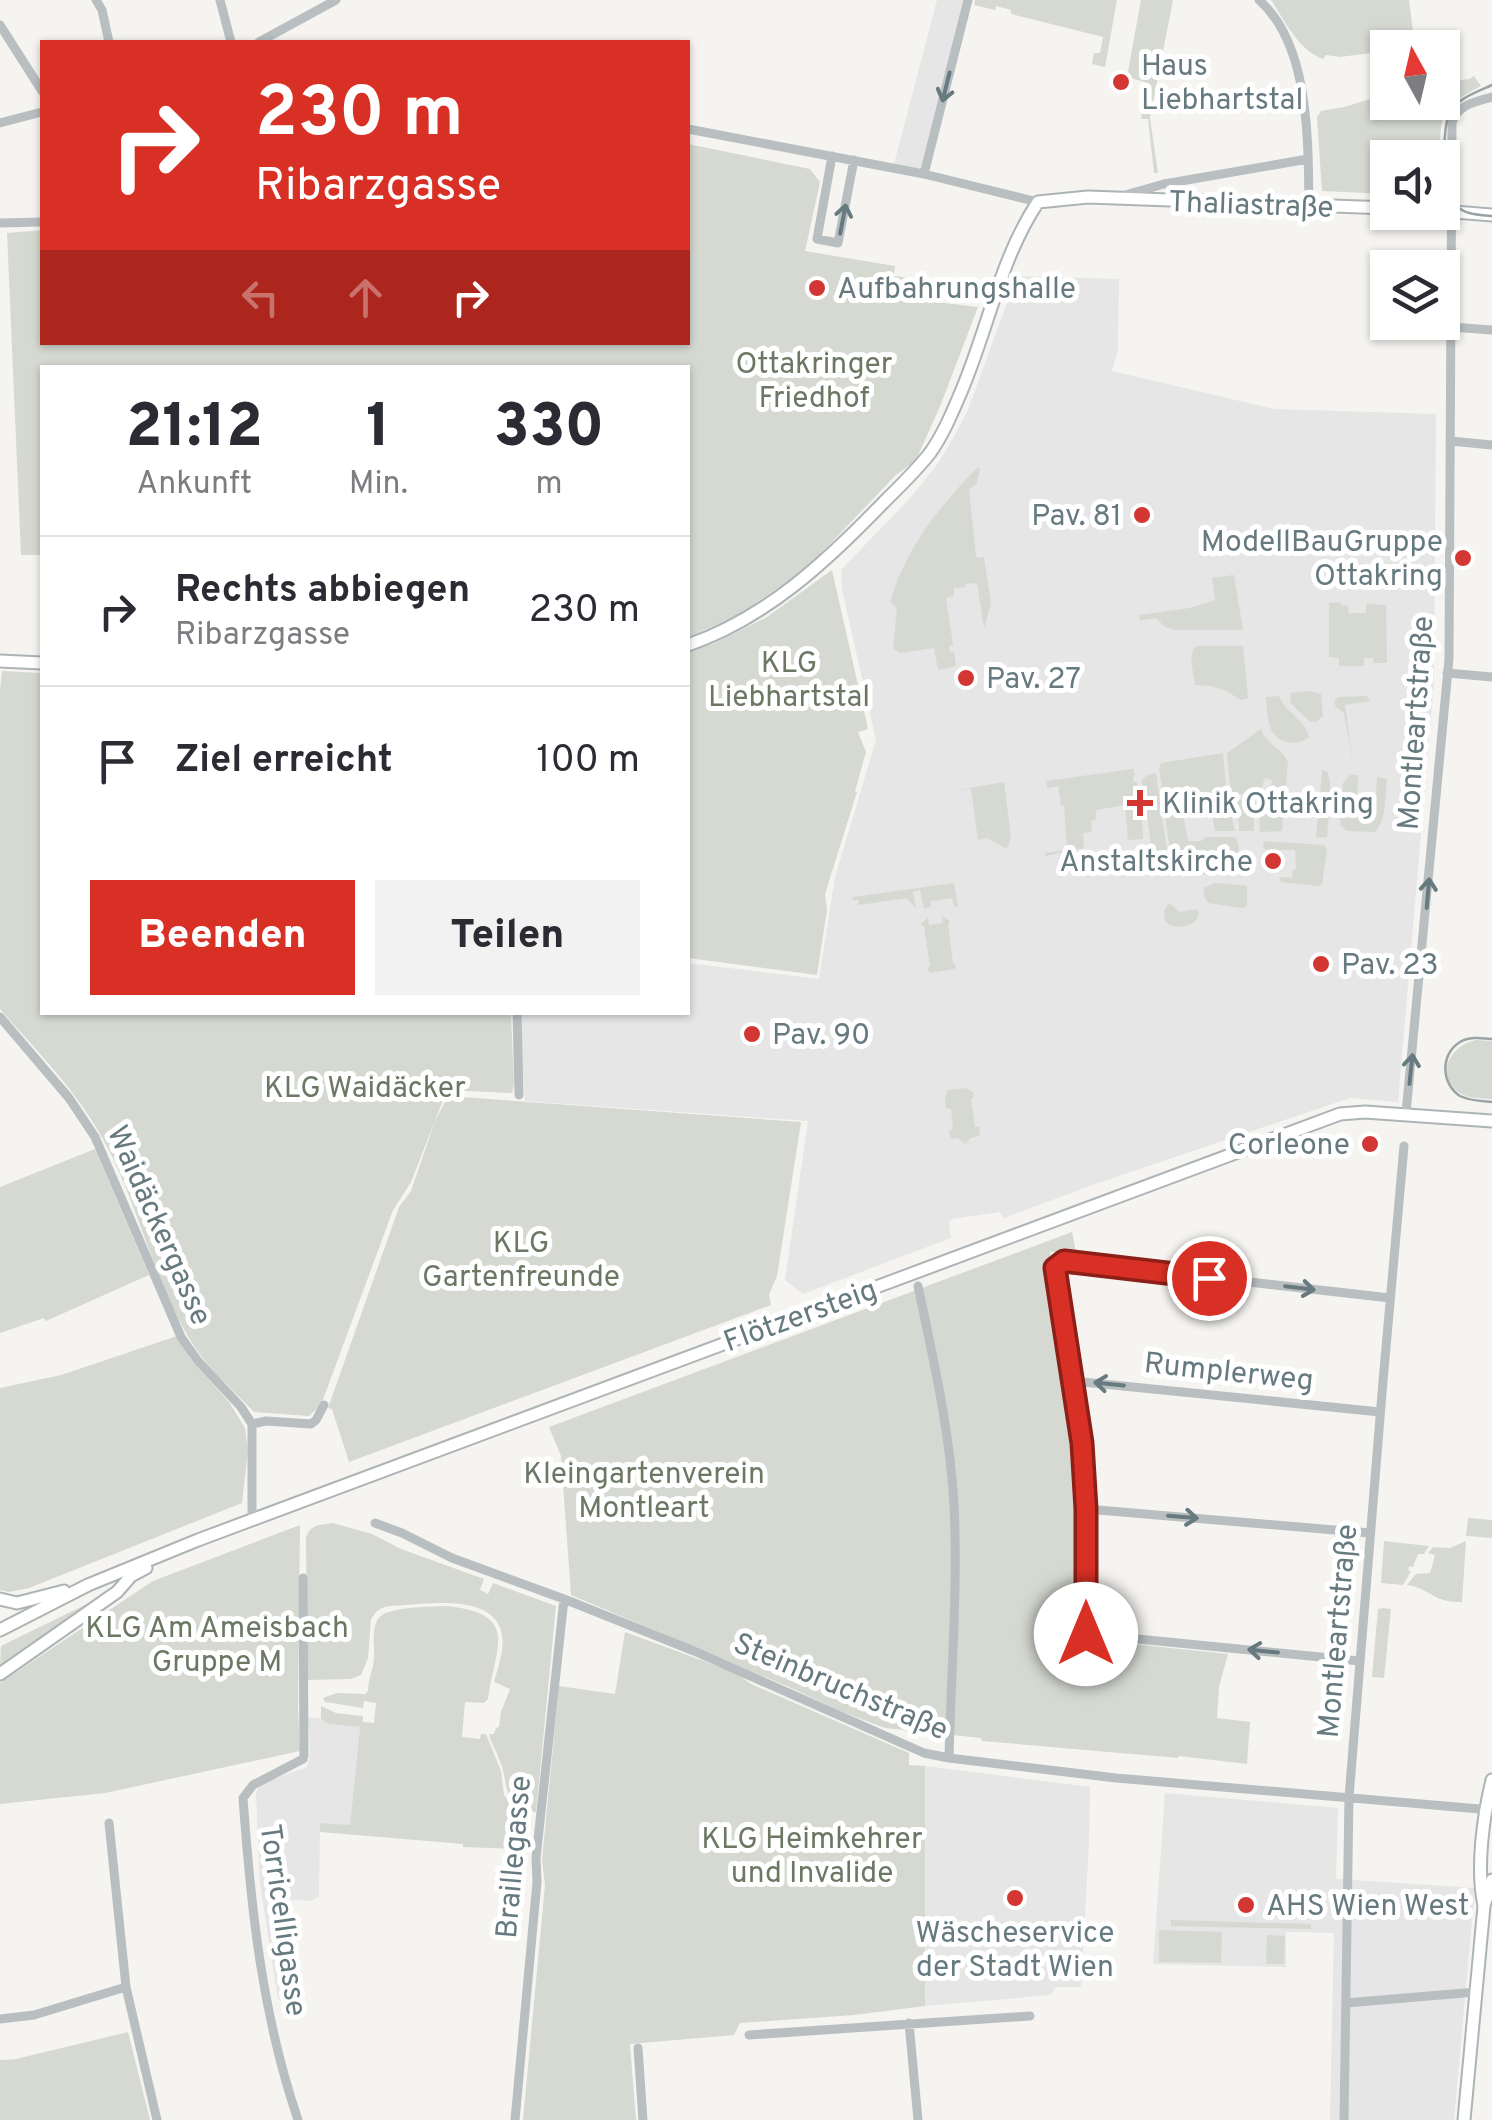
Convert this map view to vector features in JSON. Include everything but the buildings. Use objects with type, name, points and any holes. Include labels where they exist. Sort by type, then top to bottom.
[{"type":"main road","name":"Thaliastraße","points":[[1038,202],[1088,197],[1370,207]]},
{"type":"main road","points":[[690,644],[741,623],[776,601],[856,532],[932,450],[963,388],[1018,234],[1038,202]]},
{"type":"main road","points":[[1460,212],[1492,214]]},
{"type":"main road","points":[[0,661],[40,663]]},
{"type":"main road","name":"Flötzersteig","points":[[0,1630],[88,1585],[198,1540],[1340,1114],[1492,1120]]},
{"type":"main road","name":"Flötzersteig","points":[[0,1674],[117,1592],[132,1576],[198,1540]]},
{"type":"main road","points":[[0,1599],[16,1603],[88,1585]]},
{"type":"main road","points":[[1484,1906],[1480,1890],[1492,1780]]},
{"type":"main road","points":[[1465,2119],[1484,1906],[1492,1880]]},
{"type":"street","points":[[96,0],[109,40]]},
{"type":"street","points":[[220,0],[230,40]]},
{"type":"street","points":[[263,40],[336,0]]},
{"type":"street","points":[[924,174],[968,0]]},
{"type":"street","points":[[1258,0],[1273,12],[1284,31],[1300,88],[1309,142],[1309,205]]},
{"type":"street","points":[[0,25],[40,88]]},
{"type":"street","name":"Montleartstraße","points":[[1451,140],[1456,114],[1492,97]]},
{"type":"street","points":[[0,122],[40,112]]},
{"type":"street","points":[[690,129],[924,174],[1038,202]]},
{"type":"street","points":[[832,156],[817,239],[838,243],[854,160]]},
{"type":"street","points":[[1115,198],[1164,184],[1308,160]]},
{"type":"street","points":[[0,223],[40,222]]},
{"type":"street","points":[[1460,328],[1492,330]]},
{"type":"street","name":"Montleartstraße","points":[[1406,1114],[1448,673],[1451,340]]},
{"type":"street","points":[[1450,441],[1492,444]]},
{"type":"street","points":[[1448,673],[1492,676]]},
{"type":"street","points":[[517,1015],[518,1095]]},
{"type":"street","name":"Waidäckergasse","points":[[0,1017],[69,1098],[95,1137],[181,1337],[252,1424]]},
{"type":"street","name":"Montleartstraße","points":[[1344,2120],[1349,1797],[1404,1146]]},
{"type":"street","points":[[1360,1661],[1086,1634],[1082,1443],[1055,1268],[1064,1261],[1390,1298]]},
{"type":"street","points":[[918,1286],[943,1414],[954,1503],[956,1567],[950,1758]]},
{"type":"street","name":"Rumplerweg","points":[[1073,1381],[1380,1412]]},
{"type":"street","points":[[252,1520],[252,1424],[311,1424],[324,1405]]},
{"type":"street","points":[[1086,1509],[1370,1534]]},
{"type":"street","name":"Steinbruchstraße","points":[[375,1522],[452,1558],[694,1651],[924,1753],[1116,1778],[1489,1810]]},
{"type":"street","name":"Torricelligasse","points":[[298,2120],[258,1960],[242,1798],[254,1785],[304,1755],[303,1578]]},
{"type":"street","name":"Braillegasse","points":[[514,2120],[537,1882],[536,1858],[564,1599]]},
{"type":"street","points":[[109,1823],[126,1987],[157,2120]]},
{"type":"street","points":[[0,2019],[34,2014],[126,1987]]},
{"type":"street","points":[[1346,2003],[1476,1992]]},
{"type":"street","points":[[749,2035],[1030,2016]]},
{"type":"street","points":[[909,2023],[918,2120]]},
{"type":"street","points":[[638,2048],[643,2120]]},
{"type":"shaded area","points":[[937,0],[964,0],[922,169],[894,164]]},
{"type":"shaded area","name":"Klinik Ottakring","points":[[1017,276],[1119,279],[1118,350],[1112,371],[1274,409],[1436,414],[1434,682],[1398,1102],[1350,1098],[1004,1218],[1000,1212],[952,1219],[951,1238],[803,1294],[785,1280],[808,1121],[525,1101],[519,1015],[690,1015],[690,963],[819,979],[835,877],[876,740],[842,590],[841,570],[939,462],[967,412]]},
{"type":"shaded area","points":[[308,1717],[360,1727],[350,1825],[320,1823],[319,1897],[309,1901],[284,1899],[300,1994],[278,2000],[260,1884],[256,1793],[260,1784],[307,1767]]},
{"type":"shaded area","points":[[925,1766],[1090,1787],[1081,1987],[1056,1987],[1051,1995],[925,2006]]},
{"type":"shaded area","points":[[1165,1793],[1338,1808],[1336,1879],[1475,1888],[1454,2120],[1330,2120],[1334,1933],[1286,1932],[1286,1967],[1153,1964]]},
{"type":"green space","points":[[975,0],[1117,0],[1105,67],[1092,64],[1094,53],[1100,53],[1103,37],[1011,14],[1011,10],[996,6],[995,10],[974,5]]},
{"type":"green space","points":[[1141,0],[1173,0],[1150,118],[1158,173],[1154,173],[1148,119],[1141,119],[1148,83],[1127,77]]},
{"type":"green space","points":[[1271,0],[1409,0],[1413,30],[1370,30],[1370,53],[1326,55],[1323,59],[1299,42]]},
{"type":"green space","points":[[1474,76],[1481,86],[1460,98],[1460,80]]},
{"type":"green space","points":[[1370,99],[1370,120],[1442,120],[1441,140],[1370,140],[1370,193],[1322,191],[1317,117],[1321,111]]},
{"type":"green space","name":"Ottakringer Friedhof","points":[[690,144],[810,169],[820,182],[805,251],[895,266],[894,276],[931,281],[928,301],[978,307],[916,460],[896,475],[807,568],[737,616],[690,636],[690,365],[40,365],[40,555],[21,555],[7,233],[40,230],[40,345],[690,345]]},
{"type":"green space","points":[[977,468],[977,483],[969,490],[976,556],[984,557],[991,604],[984,628],[977,583],[954,588],[954,596],[946,598],[953,645],[949,646],[956,666],[938,670],[934,648],[900,653],[893,648],[897,608],[890,602],[905,564],[925,530]]},
{"type":"green space","name":"KLG Liebhartstal","points":[[832,570],[868,729],[858,732],[866,752],[825,894],[827,910],[817,975],[690,958],[690,651],[767,617]]},
{"type":"green space","points":[[1234,575],[1243,630],[1175,630],[1156,618],[1140,620],[1139,615],[1190,608],[1215,600],[1212,578]]},
{"type":"green space","points":[[1329,603],[1348,606],[1349,613],[1366,613],[1366,604],[1386,605],[1387,663],[1364,658],[1364,666],[1339,666],[1339,658],[1329,657]]},
{"type":"green space","points":[[1196,646],[1243,646],[1248,698],[1240,700],[1219,688],[1195,685],[1191,659]]},
{"type":"green space","name":"KLG Waidäcker","points":[[2,671],[40,673],[40,1015],[511,1015],[512,1093],[447,1090],[411,1182],[393,1210],[321,1405],[309,1416],[254,1412],[203,1358],[165,1290],[104,1141],[69,1088],[0,1009]]},
{"type":"green space","points":[[1291,693],[1321,694],[1323,716],[1316,722],[1309,721],[1290,703]]},
{"type":"green space","points":[[1279,696],[1307,731],[1309,737],[1305,740],[1284,741],[1272,731],[1266,697]]},
{"type":"green space","points":[[1367,696],[1370,701],[1345,705],[1353,763],[1344,713],[1334,702],[1338,697]]},
{"type":"green space","points":[[1261,729],[1288,762],[1282,831],[1260,832],[1260,801],[1273,780],[1265,778],[1261,789],[1231,797],[1227,753]]},
{"type":"green space","points":[[1223,753],[1227,798],[1165,808],[1161,763]]},
{"type":"green space","points":[[1133,769],[1143,839],[1128,840],[1125,805],[1096,810],[1092,832],[1083,833],[1084,848],[1045,856],[1067,850],[1064,805],[1058,786],[1047,788],[1046,781]]},
{"type":"green space","points":[[1322,770],[1328,772],[1331,791],[1327,837],[1316,838]]},
{"type":"green space","points":[[1156,773],[1168,857],[1153,859],[1142,780]]},
{"type":"green space","points":[[1350,775],[1358,775],[1357,809],[1375,810],[1377,777],[1387,779],[1384,814],[1375,832],[1347,831],[1340,825],[1343,783]]},
{"type":"green space","points":[[1004,782],[1011,837],[1007,849],[987,838],[978,840],[971,789],[959,790]]},
{"type":"green space","points":[[1254,797],[1254,831],[1239,831],[1232,802]]},
{"type":"green space","points":[[1228,803],[1235,831],[1215,831],[1211,807]]},
{"type":"green space","points":[[1180,813],[1188,841],[1236,837],[1236,876],[1202,874],[1197,853],[1171,856],[1165,815]]},
{"type":"green space","points":[[1264,841],[1324,845],[1327,850],[1322,884],[1281,882],[1279,877],[1292,878],[1296,869],[1295,850],[1266,850]]},
{"type":"green space","points":[[954,883],[958,908],[952,898],[931,901],[931,907],[924,908],[920,890],[913,892],[916,909],[907,898],[859,905],[858,900],[852,900],[853,897]]},
{"type":"green space","points":[[1215,883],[1247,886],[1247,906],[1208,903],[1204,888]]},
{"type":"green space","points":[[1168,904],[1180,912],[1196,909],[1197,918],[1185,926],[1172,926],[1164,919]]},
{"type":"green space","points":[[942,916],[950,921],[956,967],[930,973],[924,926],[920,924],[928,918],[929,925],[943,923]]},
{"type":"green space","points":[[1476,1040],[1492,1041],[1492,1099],[1464,1095],[1448,1078],[1448,1062],[1453,1054]]},
{"type":"green space","points":[[966,1088],[974,1093],[971,1099],[980,1136],[970,1138],[966,1144],[951,1139],[951,1109],[946,1108],[945,1096],[948,1090]]},
{"type":"green space","name":"KLG Gartenfreunde","points":[[448,1096],[801,1122],[777,1276],[769,1295],[771,1305],[349,1462],[332,1409],[328,1408],[399,1207],[411,1191],[435,1121]]},
{"type":"green space","points":[[95,1149],[149,1275],[46,1321],[44,1318],[0,1333],[0,1187]]},
{"type":"green space","name":"Kleingartenverein Montleart","points":[[1072,1232],[1076,1252],[1050,1252],[1050,1277],[1072,1431],[1080,1532],[1081,1634],[1085,1639],[1228,1654],[1219,1687],[1217,1718],[1250,1722],[1247,1764],[982,1741],[885,1728],[571,1595],[561,1456],[549,1427]]},
{"type":"green space","points":[[177,1336],[245,1428],[248,1450],[242,1503],[29,1588],[0,1590],[0,1388],[61,1375]]},
{"type":"green space","points":[[1468,1518],[1492,1520],[1492,1538],[1466,1536]]},
{"type":"green space","points":[[333,1523],[372,1534],[401,1549],[484,1579],[480,1590],[488,1594],[493,1583],[556,1606],[536,1812],[517,1809],[512,1802],[489,1734],[499,1727],[510,1689],[494,1682],[503,1641],[494,1618],[484,1611],[444,1603],[382,1608],[371,1619],[368,1658],[361,1675],[351,1679],[307,1680],[306,1538],[313,1528]]},
{"type":"green space","name":"KLG Am Ameisbach Gruppe M","points":[[300,1525],[300,1751],[105,1793],[0,1804],[0,1683],[153,1581]]},
{"type":"green space","points":[[1384,1541],[1429,1546],[1424,1554],[1418,1554],[1413,1567],[1409,1566],[1411,1571],[1403,1585],[1381,1583]]},
{"type":"green space","points":[[1466,1541],[1462,1602],[1444,1600],[1407,1585],[1416,1574],[1430,1573],[1435,1555],[1428,1553],[1433,1547],[1450,1548]]},
{"type":"green space","points":[[101,1597],[0,1667],[1,1646]]},
{"type":"green space","points":[[447,1606],[486,1616],[498,1636],[488,1699],[484,1703],[465,1702],[462,1737],[480,1739],[481,1734],[486,1734],[501,1771],[504,1795],[517,1812],[514,1843],[520,1844],[519,1849],[320,1832],[320,1823],[350,1825],[360,1727],[329,1724],[321,1719],[321,1706],[336,1713],[363,1716],[363,1722],[374,1723],[376,1703],[364,1701],[363,1708],[325,1702],[323,1698],[368,1691],[375,1628],[383,1615],[410,1608]]},
{"type":"green space","points":[[1378,1609],[1391,1609],[1384,1678],[1372,1677]]},
{"type":"green space","name":"KLG Heimkehrer und Invalide","points":[[625,1632],[736,1673],[751,1684],[909,1753],[909,1765],[925,1766],[925,2006],[740,2023],[734,2035],[630,2044],[636,2120],[523,2120],[559,1686],[615,1694]]},
{"type":"green space","points":[[1171,1920],[1311,1924],[1311,1929],[1171,1926]]},
{"type":"green space","points":[[1159,1930],[1222,1932],[1221,1963],[1159,1962]]},
{"type":"green space","points":[[1267,1935],[1285,1936],[1284,1964],[1266,1964]]},
{"type":"green space","points":[[128,2032],[150,2120],[0,2120],[0,2060]]},
{"type":"tram line","points":[[1492,85],[1464,98],[1451,110],[1444,158],[1447,186],[1455,204],[1467,212],[1492,216]]},
{"type":"tram line","points":[[1492,1039],[1460,1042],[1449,1054],[1445,1069],[1449,1084],[1460,1096],[1492,1102]]},
{"type":"place","name":"Haus Liebhartstal","points":[[1121,82]]},
{"type":"place","name":"Aufbahrungshalle","points":[[817,288]]},
{"type":"place","name":"Pav. 81","points":[[1142,515]]},
{"type":"place","name":"ModellBauGruppe Ottakring","points":[[1463,558]]},
{"type":"place","name":"Pav. 27","points":[[966,678]]},
{"type":"place","name":"Klinik Ottakring","points":[[1140,803]]},
{"type":"place","name":"Anstaltskirche","points":[[1273,861]]},
{"type":"place","name":"Pav. 23","points":[[1321,964]]},
{"type":"place","name":"Pav. 90","points":[[752,1034]]},
{"type":"place","name":"Corleone","points":[[1370,1144]]},
{"type":"place","name":"Wäscheservice der Stadt Wien","points":[[1015,1898]]},
{"type":"place","name":"AHS Wien West","points":[[1246,1905]]},
{"type":"route","points":[[1086,1634],[1082,1443],[1055,1268],[1064,1261],[1209,1278]]}]
